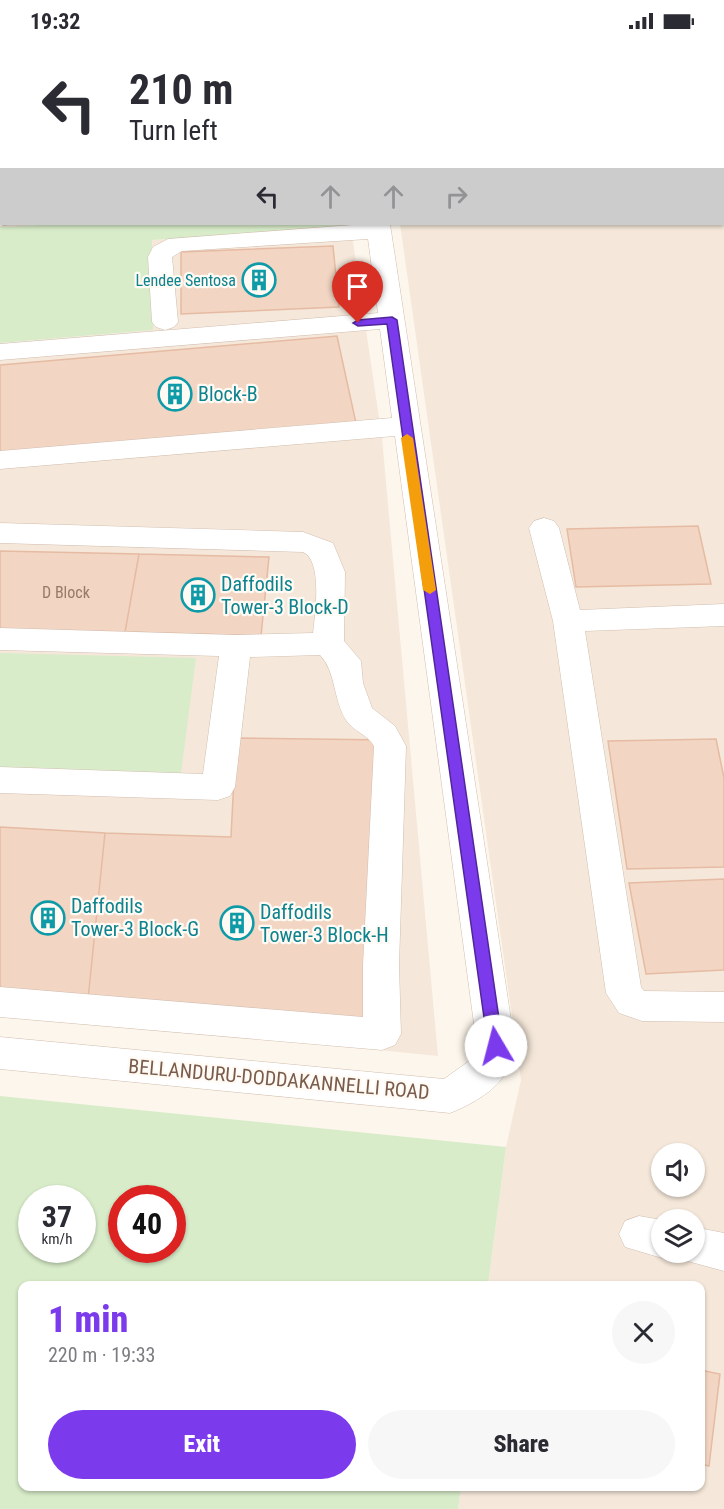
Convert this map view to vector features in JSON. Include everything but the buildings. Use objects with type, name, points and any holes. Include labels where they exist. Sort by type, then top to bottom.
[{"type":"street","name":"BELLANDURU-DODDAKANNELLI ROAD","points":[[0,1053],[450,1096],[486,1070],[496,1046],[405,426],[379,227]]},
{"type":"street","points":[[165,322],[160,257],[162,252],[177,244],[379,227]]},
{"type":"street","points":[[0,352],[111,346],[392,320]]},
{"type":"street","points":[[0,460],[405,426]]},
{"type":"street","points":[[544,528],[568,621],[624,993],[632,1002],[642,1006],[724,1007]]},
{"type":"street","points":[[0,533],[303,542],[316,546],[324,553],[332,594],[328,644]]},
{"type":"street","points":[[568,621],[724,615]]},
{"type":"street","points":[[0,639],[236,646],[328,644],[345,661],[347,683],[359,716],[384,734],[390,746],[381,965],[382,1034],[0,1002]]},
{"type":"street","points":[[0,780],[218,787],[236,646]]},
{"type":"street","points":[[705,1248],[724,1252]]},
{"type":"shaded area","points":[[0,225],[41,225],[0,227]]},
{"type":"shaded area","points":[[400,225],[724,225],[724,1509],[458,1509],[460,1491],[705,1491],[705,1281],[489,1281],[506,1147],[521,1080]]},
{"type":"shaded area","points":[[351,228],[382,438],[438,1056],[0,1012],[0,343],[153,330],[151,240]]},
{"type":"green space","points":[[351,225],[351,228],[152,240],[153,330],[0,343],[0,227]]},
{"type":"green space","points":[[0,653],[196,658],[181,773],[0,768]]},
{"type":"green space","points":[[0,1096],[506,1147],[489,1281],[18,1281],[18,1491],[460,1491],[458,1509],[0,1509]]},
{"type":"slow traffic","points":[[407,438],[430,590]]},
{"type":"place","name":"Lendee Sentosa","points":[[259,280]]},
{"type":"place","name":"Block-B","points":[[175,394]]},
{"type":"place","name":"Daffodils Tower-3 Block-D","points":[[198,595]]},
{"type":"place","name":"Daffodils Tower-3 Block-G","points":[[48,918]]},
{"type":"place","name":"Daffodils Tower-3 Block-H","points":[[237,923]]},
{"type":"route","points":[[358,323],[392,320],[405,426],[496,1046]]}]
